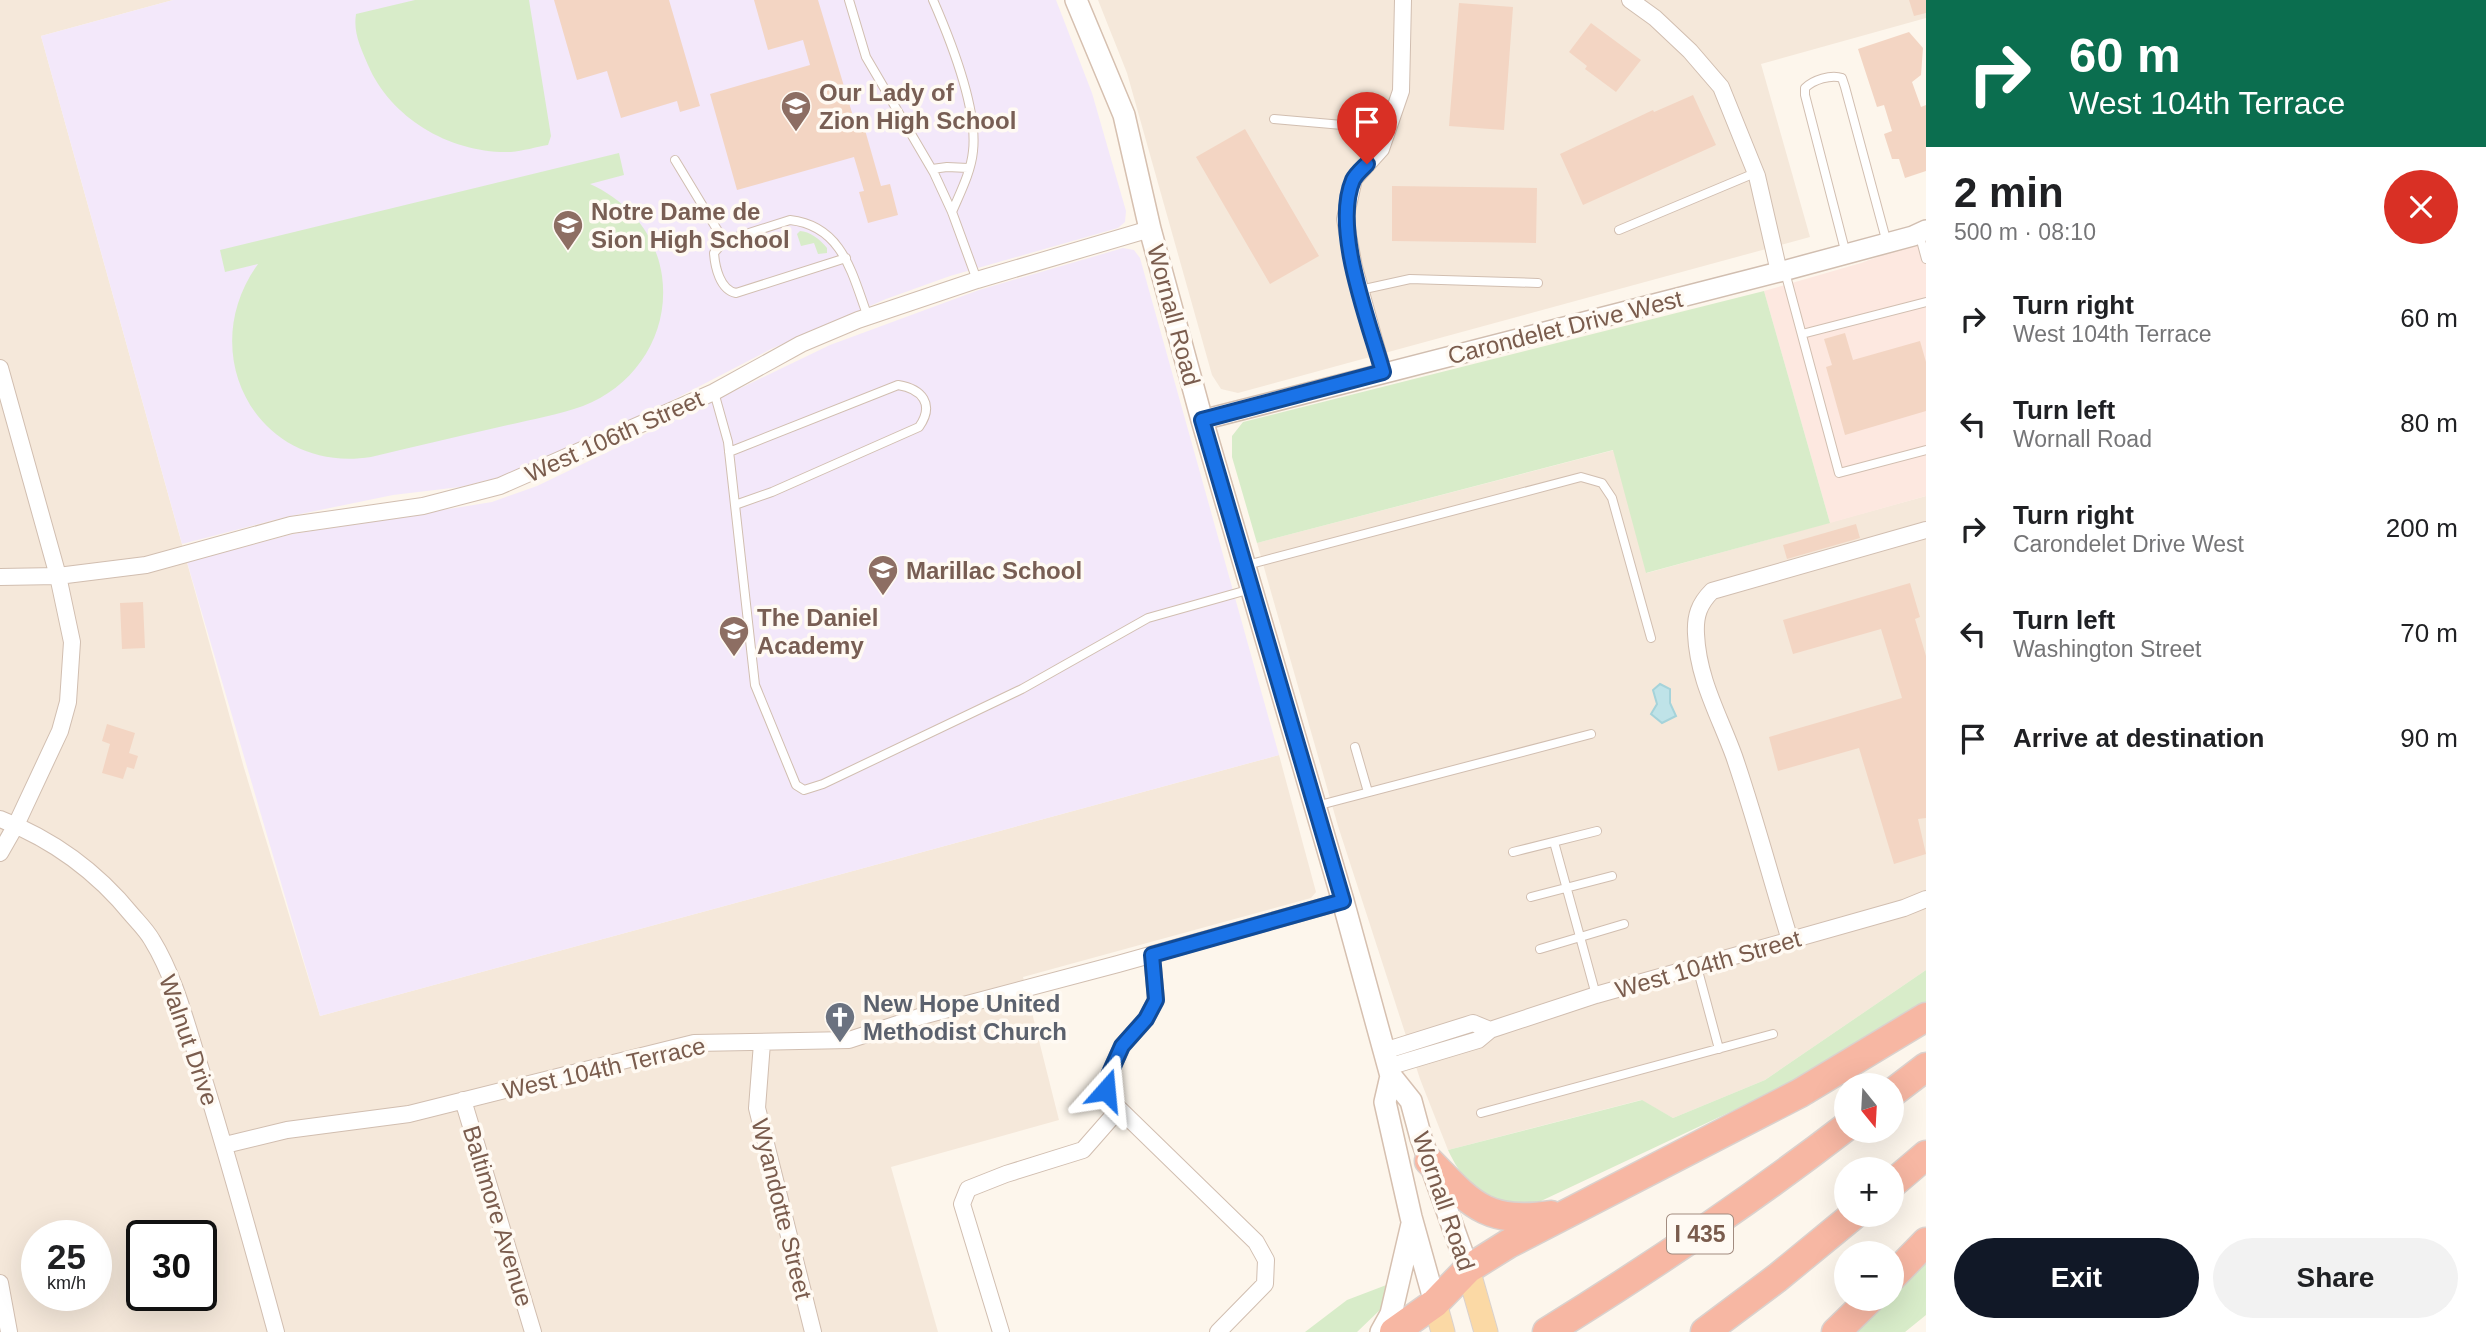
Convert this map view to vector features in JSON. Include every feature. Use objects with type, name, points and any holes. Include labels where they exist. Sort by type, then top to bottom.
[{"type":"highway","points":[[1394,1332],[1435,1303],[1468,1269],[1507,1244],[1800,1093],[1926,1017]]},
{"type":"highway","points":[[1904,1084],[1926,1067]]},
{"type":"highway","name":"I 435","points":[[1547,1332],[1694,1239],[1834,1137]]},
{"type":"highway","points":[[1904,1174],[1926,1155]]},
{"type":"highway","points":[[1429,1161],[1463,1196],[1480,1209],[1500,1216],[1523,1219],[1564,1214]]},
{"type":"highway","points":[[1705,1332],[1839,1227]]},
{"type":"highway","points":[[1904,1265],[1926,1242]]},
{"type":"highway","points":[[1836,1332],[1858,1311]]},
{"type":"main road","name":"Wornall Road","points":[[1076,0],[1124,115],[1150,229],[1202,420],[1343,901],[1388,1065],[1411,1101],[1429,1161],[1468,1269],[1486,1332]]},
{"type":"main road","name":"Wornall Road","points":[[1388,1065],[1385,1102],[1413,1222],[1443,1332]]},
{"type":"main road","points":[[1381,1332],[1391,1314],[1413,1222]]},
{"type":"street","points":[[1383,372],[1360,290],[1345,219],[1353,179],[1381,149],[1401,91],[1404,0]]},
{"type":"street","points":[[1630,0],[1655,18],[1690,51],[1721,88],[1755,173],[1782,272]]},
{"type":"street","name":"West 106th Street","points":[[0,577],[58,576],[146,565],[291,525],[423,506],[500,486],[714,392],[801,344],[868,317],[976,280],[1150,229]]},
{"type":"street","name":"Carondelet Drive West","points":[[1202,420],[1782,272],[1923,231]]},
{"type":"street","points":[[0,368],[58,576],[72,642],[68,702],[60,731],[0,853]]},
{"type":"street","points":[[1790,940],[1733,755],[1710,701],[1702,672],[1695,631],[1701,602],[1712,591],[1926,530]]},
{"type":"street","name":"Walnut Drive","points":[[0,819],[16,825],[89,869],[125,906],[152,940],[185,1019],[225,1145],[276,1332]]},
{"type":"street","name":"West 104th Street","points":[[1388,1065],[1473,1023],[1490,1030],[1596,995],[1904,908],[1926,899]]},
{"type":"street","name":"West 104th Terrace","points":[[225,1145],[287,1130],[410,1114],[694,1043],[849,1040],[922,1016],[1343,901]]},
{"type":"street","points":[[1152,955],[1156,1000],[1146,1019],[1122,1046],[1105,1084],[1107,1097],[1255,1242],[1266,1261],[1265,1284],[1219,1332]]},
{"type":"street","name":"Wyandotte Street","points":[[762,1043],[757,1108],[813,1332]]},
{"type":"street","name":"Baltimore Avenue","points":[[463,1100],[533,1332]]},
{"type":"street","points":[[1001,1332],[962,1204],[968,1189],[1083,1150],[1119,1109]]},
{"type":"street","points":[[0,1283],[9,1332]]},
{"type":"lane","points":[[849,0],[866,57],[932,169],[952,212],[976,280]]},
{"type":"lane","points":[[933,0],[958,62],[972,124],[973,150],[952,212]]},
{"type":"lane","points":[[1846,254],[1805,95],[1805,88],[1810,83],[1835,76],[1842,78],[1845,87],[1887,243]]},
{"type":"lane","points":[[1274,119],[1388,129]]},
{"type":"lane","points":[[675,160],[724,241]]},
{"type":"lane","points":[[932,169],[968,168]]},
{"type":"lane","points":[[1619,230],[1755,173]]},
{"type":"lane","points":[[846,258],[736,293],[723,287],[714,253],[724,241],[790,220],[800,221],[828,235],[837,244],[846,258],[868,317]]},
{"type":"lane","points":[[1923,231],[1926,259]]},
{"type":"lane","points":[[1782,272],[1802,334],[1839,473],[1926,450]]},
{"type":"lane","points":[[1360,290],[1410,279],[1538,283]]},
{"type":"lane","points":[[1802,334],[1926,302]]},
{"type":"lane","points":[[729,452],[898,384],[914,388],[923,397],[926,408],[925,419],[919,427],[772,492],[735,505]]},
{"type":"lane","points":[[714,392],[729,452],[755,685],[796,785],[804,790],[823,784],[1022,689],[1148,618],[1251,589]]},
{"type":"lane","points":[[1245,566],[1581,477],[1602,483],[1612,498],[1651,638]]},
{"type":"lane","points":[[1315,806],[1591,734]]},
{"type":"lane","points":[[1355,747],[1368,792]]},
{"type":"lane","points":[[1513,852],[1597,831]]},
{"type":"lane","points":[[1554,842],[1596,995]]},
{"type":"lane","points":[[1531,897],[1612,876]]},
{"type":"lane","points":[[1540,949],[1624,924]]},
{"type":"lane","points":[[1697,967],[1719,1049]]},
{"type":"lane","points":[[1480,1113],[1773,1034]]},
{"type":"shaded area","points":[[0,0],[173,0],[41,36],[244,768],[320,1016],[1279,755],[1316,892],[1311,898],[1023,977],[1059,1120],[891,1167],[938,1332],[0,1332]]},
{"type":"shaded area","name":"Notre Dame de Sion High School","points":[[173,0],[1056,0],[1092,93],[1126,211],[1125,222],[1118,228],[950,276],[886,299],[771,349],[644,415],[504,476],[460,487],[393,495],[286,517],[182,544],[41,36]]},
{"type":"shaded area","points":[[1098,0],[1926,0],[1926,18],[1761,64],[1810,237],[1238,393],[1221,389],[1212,375],[1127,73]]},
{"type":"shaded area","points":[[1926,239],[1926,496],[1830,523],[1764,291],[1861,263]]},
{"type":"shaded area","name":"The Daniel Academy","points":[[1123,248],[1134,250],[1140,258],[1279,755],[320,1016],[187,562],[293,534],[492,502],[537,486],[830,345],[979,290]]},
{"type":"shaded area","points":[[1614,450],[1647,573],[1926,496],[1926,970],[1765,1080],[1673,1118],[1641,1100],[1448,1150],[1420,1079],[1338,826],[1257,543]]},
{"type":"green space","points":[[415,0],[529,0],[551,136],[548,145],[511,152],[467,147],[426,130],[392,102],[378,84],[363,53],[357,34],[356,14]]},
{"type":"green space","points":[[619,153],[624,175],[590,184],[604,191],[628,210],[647,233],[659,261],[663,297],[660,318],[645,355],[619,385],[602,397],[562,413],[371,457],[331,458],[297,447],[268,428],[248,401],[235,369],[232,335],[240,299],[258,264],[225,272],[220,250]]},
{"type":"green space","points":[[800,231],[818,239],[827,248],[827,253],[818,254],[814,243],[801,246],[797,234]]},
{"type":"green space","points":[[1764,291],[1830,523],[1646,573],[1613,450],[1257,543],[1232,457],[1232,436],[1243,422]]},
{"type":"green space","points":[[1926,970],[1926,1015],[1860,1051],[1541,1201],[1508,1205],[1488,1198],[1464,1177],[1448,1150],[1642,1100],[1673,1118],[1765,1080]]},
{"type":"green space","points":[[1926,1257],[1926,1315],[1905,1332],[1853,1332],[1874,1311],[1904,1311],[1904,1280]]},
{"type":"green space","points":[[1389,1284],[1382,1308],[1357,1332],[1305,1332],[1347,1300]]},
{"type":"water","points":[[1660,684],[1670,689],[1670,703],[1676,716],[1662,723],[1651,714],[1657,704],[1653,690]]},
{"type":"building","points":[[554,0],[669,0],[700,106],[680,112],[677,101],[621,118],[607,71],[577,80]]},
{"type":"building","points":[[754,0],[818,0],[856,126],[863,123],[881,186],[890,184],[898,215],[868,223],[859,192],[864,191],[854,157],[737,190],[710,94],[810,65],[803,40],[768,50]]},
{"type":"building","points":[[1909,0],[1926,0],[1926,13],[1914,16]]},
{"type":"building","points":[[1459,3],[1513,7],[1504,130],[1449,126]]},
{"type":"building","points":[[1591,23],[1641,60],[1616,92],[1585,69],[1587,66],[1569,52]]},
{"type":"building","points":[[1909,32],[1923,48],[1921,75],[1912,82],[1921,107],[1926,105],[1926,171],[1905,178],[1899,159],[1892,159],[1884,134],[1892,131],[1884,105],[1877,107],[1858,49]]},
{"type":"building","points":[[1693,95],[1716,145],[1583,205],[1560,154],[1653,110],[1654,112]]},
{"type":"building","points":[[1245,129],[1319,256],[1270,284],[1196,157]]},
{"type":"building","points":[[1392,186],[1537,188],[1536,243],[1392,241]]},
{"type":"building","points":[[1845,333],[1853,360],[1920,341],[1926,362],[1926,411],[1845,435],[1826,367],[1832,365],[1824,339]]},
{"type":"building","points":[[1856,524],[1860,538],[1787,559],[1783,545]]},
{"type":"building","points":[[1910,583],[1920,617],[1915,619],[1926,656],[1926,818],[1918,819],[1926,854],[1894,864],[1859,748],[1778,771],[1769,737],[1902,698],[1881,629],[1793,654],[1783,620]]},
{"type":"building","points":[[143,602],[145,648],[122,649],[120,603]]},
{"type":"building","points":[[107,724],[135,733],[129,753],[138,756],[134,769],[127,767],[123,779],[102,773],[110,744],[102,741]]},
{"type":"place","name":"Our Lady of Zion High School","points":[[796,133]]},
{"type":"place","name":"Notre Dame de Sion High School","points":[[568,252]]},
{"type":"place","name":"Marillac School","points":[[883,597]]},
{"type":"place","name":"The Daniel Academy","points":[[734,658]]},
{"type":"place","name":"New Hope United Methodist Church","points":[[840,1044]]},
{"type":"route","points":[[1106,1090],[1105,1084],[1122,1046],[1146,1019],[1156,1000],[1152,955],[1343,901],[1202,420],[1383,372],[1354,267],[1345,219],[1353,179],[1367,164]]}]
